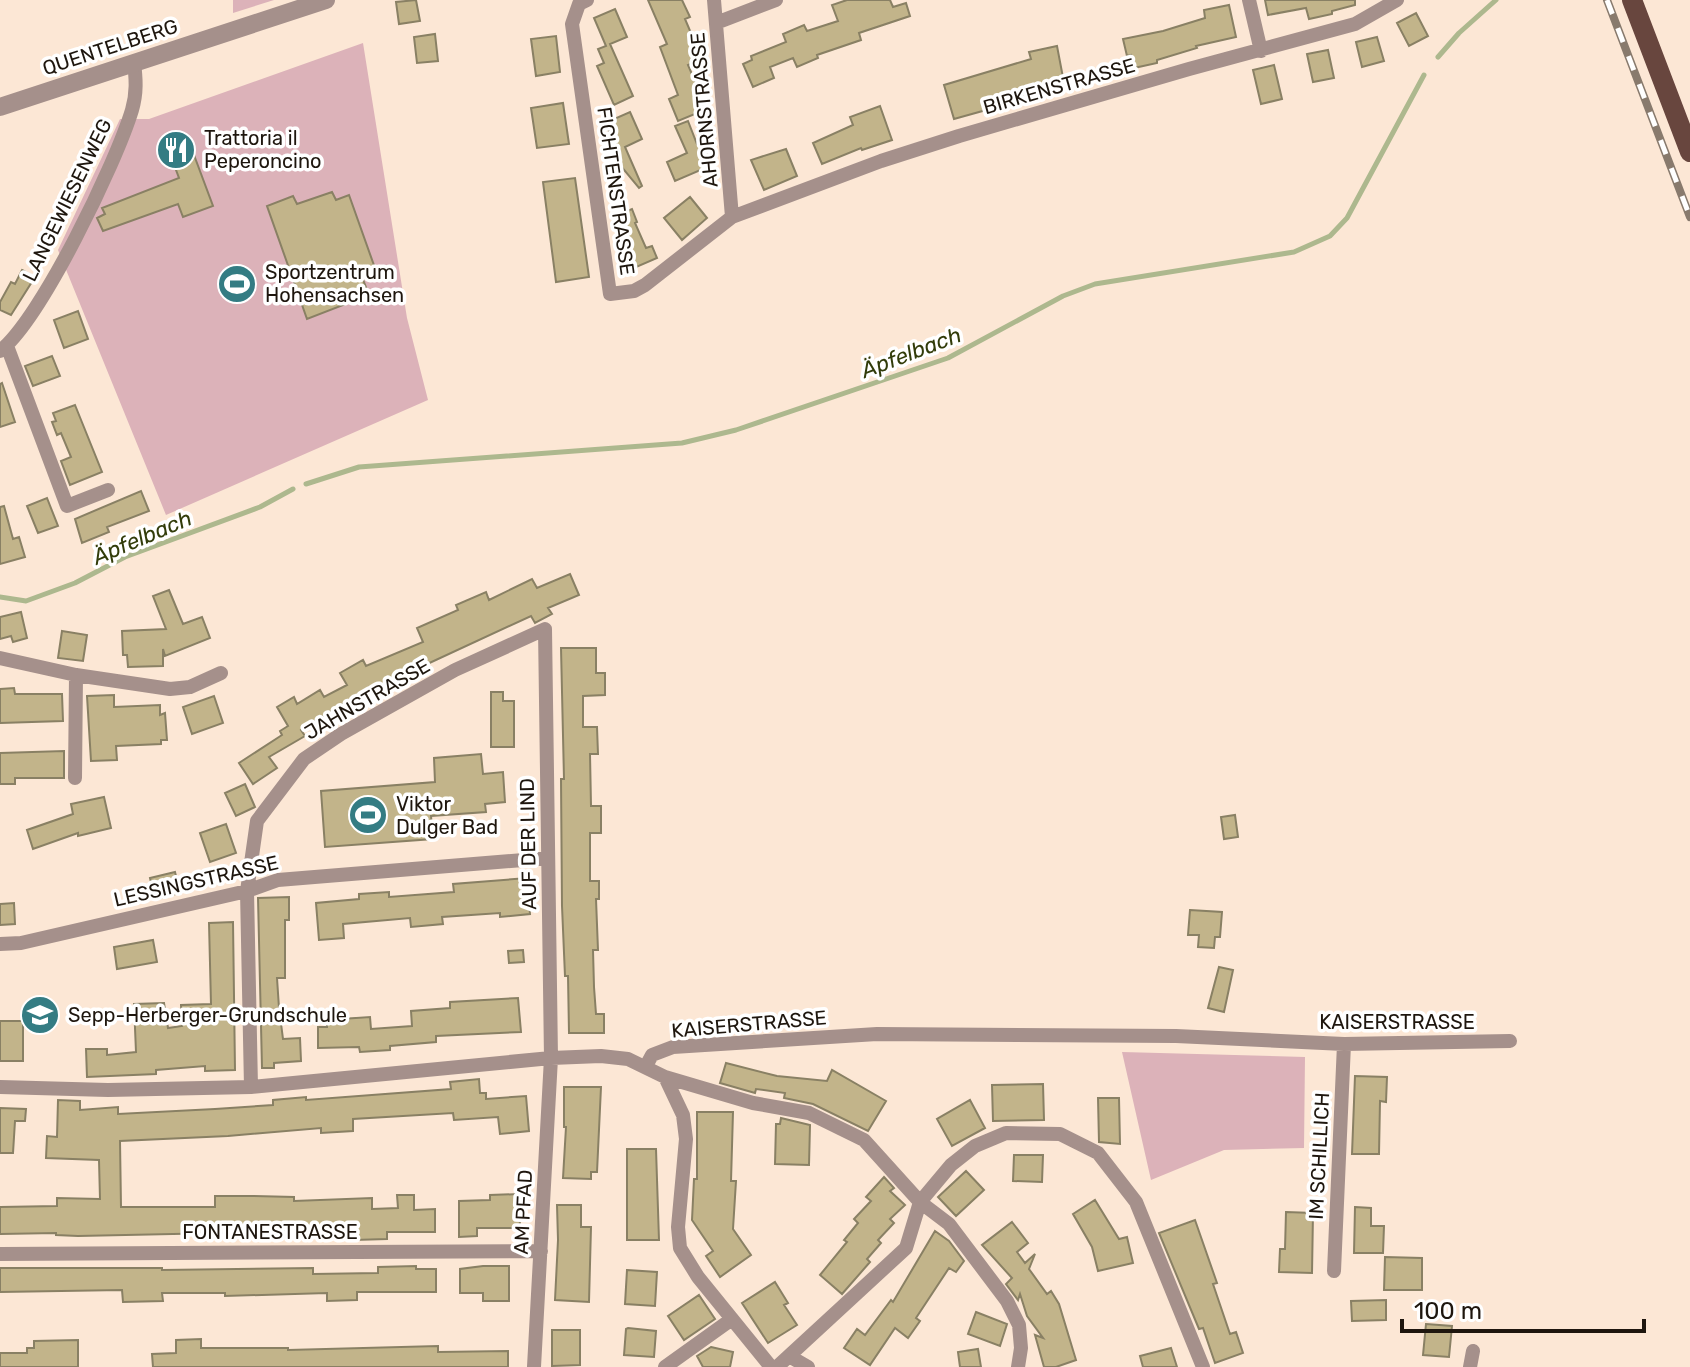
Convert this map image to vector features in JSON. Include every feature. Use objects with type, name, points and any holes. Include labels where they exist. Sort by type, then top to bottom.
[{"type":"main road","points":[[1632,0],[1690,152]]},
{"type":"street","name":"QUENTELBERG","points":[[0,107],[326,0]]},
{"type":"street","name":"FICHTENSTRASSE","points":[[587,0],[579,4],[572,24],[610,294],[634,291],[645,285],[732,217]]},
{"type":"street","name":"AHORNSTRASSE","points":[[714,0],[732,217]]},
{"type":"street","points":[[716,23],[776,0]]},
{"type":"street","points":[[1249,0],[1261,51]]},
{"type":"street","name":"BIRKENSTRASSE","points":[[732,217],[881,161],[959,136],[1355,24],[1397,0]]},
{"type":"street","name":"LANGEWIESENWEG","points":[[108,490],[67,506],[3,349],[34,311],[110,165],[132,110],[137,86],[134,62]]},
{"type":"street","name":"AUF DER LIND","points":[[545,629],[551,1058]]},
{"type":"street","name":"JAHNSTRASSE","points":[[251,1087],[247,891],[257,821],[304,759],[341,734],[455,670],[545,629]]},
{"type":"street","points":[[0,658],[76,675],[170,689],[190,687],[221,673]]},
{"type":"street","points":[[75,778],[76,675]]},
{"type":"street","name":"LESSINGSTRASSE","points":[[0,944],[21,943],[247,891],[278,880],[548,858]]},
{"type":"street","name":"KAISERSTRASSE","points":[[646,1066],[652,1055],[673,1047],[877,1034],[1176,1036],[1344,1044],[1510,1041]]},
{"type":"street","name":"IM SCHILLICH","points":[[1334,1271],[1344,1044]]},
{"type":"street","points":[[0,1087],[108,1090],[251,1087],[551,1058],[601,1056],[628,1059],[665,1077],[753,1103],[809,1113],[864,1140],[920,1202],[949,1224],[1007,1301],[1019,1325],[1021,1348],[1018,1367]]},
{"type":"street","name":"AM PFAD","points":[[534,1367],[551,1058]]},
{"type":"street","points":[[665,1077],[683,1115],[686,1139],[678,1227],[680,1248],[698,1277],[771,1367]]},
{"type":"street","points":[[777,1367],[906,1248],[920,1202],[951,1165],[975,1146],[1006,1133],[1060,1134],[1098,1153],[1136,1202],[1203,1367]]},
{"type":"street","name":"FONTANESTRASSE","points":[[0,1254],[541,1251]]},
{"type":"street","points":[[665,1367],[732,1319]]},
{"type":"street","points":[[1470,1367],[1473,1351]]},
{"type":"street","points":[[789,1356],[808,1367]]},
{"type":"shaded area","points":[[233,0],[274,0],[233,13]]},
{"type":"shaded area","name":"Sportzentrum Hohensachsen","points":[[363,43],[407,318],[428,400],[166,515],[58,250],[120,119],[149,119]]},
{"type":"shaded area","points":[[1122,1052],[1305,1057],[1304,1148],[1224,1150],[1151,1180]]},
{"type":"building","points":[[416,0],[420,21],[399,24],[396,2]]},
{"type":"building","points":[[648,0],[682,0],[690,17],[685,19],[702,59],[688,65],[707,109],[678,121],[669,99],[678,95],[660,47],[667,44]]},
{"type":"building","points":[[847,0],[890,0],[893,7],[906,3],[910,16],[859,33],[861,40],[817,55],[818,58],[797,67],[793,58],[770,67],[774,78],[753,87],[743,64],[752,60],[751,56],[786,42],[783,34],[804,25],[807,31],[838,21],[832,5]]},
{"type":"building","points":[[1265,0],[1355,0],[1355,5],[1309,19],[1306,8],[1268,15]]},
{"type":"building","points":[[1229,5],[1236,37],[1196,46],[1157,60],[1157,63],[1134,68],[1131,55],[1127,56],[1123,39],[1205,18],[1204,10]]},
{"type":"building","points":[[615,9],[627,37],[610,44],[633,96],[614,105],[597,66],[604,63],[598,49],[606,46],[594,18]]},
{"type":"building","points":[[1416,13],[1428,36],[1409,46],[1397,23]]},
{"type":"building","points":[[435,34],[438,61],[417,63],[414,37]]},
{"type":"building","points":[[556,36],[560,72],[536,76],[531,39]]},
{"type":"building","points":[[1377,37],[1384,61],[1362,67],[1356,42]]},
{"type":"building","points":[[1057,46],[1065,88],[954,119],[944,85],[1031,59],[1029,52]]},
{"type":"building","points":[[1328,50],[1334,78],[1313,82],[1307,54]]},
{"type":"building","points":[[1274,65],[1282,99],[1261,104],[1253,70]]},
{"type":"building","points":[[563,103],[569,144],[537,148],[531,108]]},
{"type":"building","points":[[880,106],[892,140],[861,148],[822,164],[813,143],[853,125],[850,117]]},
{"type":"building","points":[[630,112],[642,139],[625,147],[642,186],[639,188],[610,153],[618,150],[605,123]]},
{"type":"building","points":[[688,121],[697,144],[703,141],[710,166],[675,181],[667,162],[687,153],[675,126]]},
{"type":"building","points":[[188,139],[213,206],[183,217],[178,204],[103,231],[97,218],[105,214],[102,208],[179,178],[167,146]]},
{"type":"building","points":[[786,149],[797,176],[764,190],[751,160]]},
{"type":"building","points":[[575,178],[589,277],[556,282],[543,182]]},
{"type":"building","points":[[332,192],[336,200],[349,195],[376,271],[362,277],[369,295],[307,319],[267,206],[293,196],[297,204]]},
{"type":"building","points":[[690,197],[707,218],[682,240],[664,218]]},
{"type":"building","points":[[632,209],[646,248],[652,246],[657,258],[634,268],[619,233],[624,231],[617,215]]},
{"type":"building","points":[[22,270],[35,277],[11,315],[0,310],[0,302]]},
{"type":"building","points":[[78,311],[88,339],[64,348],[54,320]]},
{"type":"building","points":[[52,356],[60,376],[33,386],[25,366]]},
{"type":"building","points":[[0,384],[15,422],[0,427]]},
{"type":"building","points":[[75,405],[102,472],[70,485],[61,461],[71,457],[61,433],[57,435],[52,422],[56,421],[53,413]]},
{"type":"building","points":[[141,491],[149,511],[107,527],[109,532],[82,543],[75,519]]},
{"type":"building","points":[[47,498],[58,526],[38,533],[27,506]]},
{"type":"building","points":[[4,506],[13,539],[19,537],[25,557],[0,564],[0,507]]},
{"type":"building","points":[[570,574],[579,595],[548,608],[552,614],[535,623],[531,616],[410,672],[412,675],[356,702],[354,697],[301,730],[305,736],[269,757],[277,768],[253,784],[239,763],[282,735],[280,731],[288,726],[277,707],[294,697],[297,704],[320,690],[324,697],[347,685],[340,673],[363,660],[366,666],[423,642],[417,628],[458,610],[456,605],[486,592],[489,600],[532,579],[537,588]]},
{"type":"building","points":[[169,590],[183,624],[202,617],[210,638],[165,656],[163,649],[163,666],[128,667],[127,655],[123,655],[122,631],[166,629],[153,596]]},
{"type":"building","points":[[21,612],[27,638],[13,642],[11,636],[0,639],[0,617]]},
{"type":"building","points":[[62,631],[87,635],[83,661],[58,658]]},
{"type":"building","points":[[561,648],[596,648],[596,673],[605,673],[605,695],[583,696],[583,727],[597,727],[598,754],[590,754],[591,806],[601,806],[601,833],[590,833],[590,881],[599,881],[599,899],[596,899],[598,950],[593,950],[594,987],[596,1014],[604,1014],[604,1033],[569,1033],[562,906],[561,779],[564,779]]},
{"type":"building","points":[[14,688],[15,694],[62,694],[63,721],[0,723],[0,689]]},
{"type":"building","points":[[491,692],[503,692],[503,701],[514,701],[514,747],[491,747]]},
{"type":"building","points":[[114,695],[114,707],[160,705],[160,715],[165,713],[167,740],[161,740],[161,744],[116,746],[117,760],[91,761],[87,696]]},
{"type":"building","points":[[214,696],[223,723],[192,734],[183,707]]},
{"type":"building","points":[[64,751],[64,778],[15,778],[15,784],[0,784],[0,753]]},
{"type":"building","points":[[481,754],[483,774],[503,772],[505,802],[485,804],[486,812],[431,816],[433,839],[325,847],[321,791],[435,782],[434,758]]},
{"type":"building","points":[[245,784],[255,807],[236,816],[225,793]]},
{"type":"building","points":[[104,797],[111,828],[78,836],[78,833],[33,849],[27,830],[73,814],[71,804]]},
{"type":"building","points":[[1235,815],[1238,837],[1224,839],[1221,817]]},
{"type":"building","points":[[226,824],[236,853],[210,862],[200,833]]},
{"type":"building","points":[[175,872],[180,893],[155,899],[150,878]]},
{"type":"building","points":[[527,878],[530,914],[442,917],[443,924],[411,927],[410,918],[343,924],[344,938],[319,940],[316,903],[359,899],[359,894],[389,892],[389,897],[454,892],[453,884]]},
{"type":"building","points":[[289,897],[289,920],[285,920],[285,978],[277,978],[279,1008],[283,1039],[300,1038],[301,1061],[274,1063],[274,1068],[262,1068],[258,898]]},
{"type":"building","points":[[14,903],[15,924],[0,925],[0,904]]},
{"type":"building","points":[[1190,910],[1222,912],[1220,937],[1215,937],[1214,948],[1198,947],[1199,935],[1188,935]]},
{"type":"building","points":[[233,922],[235,1070],[205,1071],[205,1066],[156,1070],[156,1074],[87,1077],[86,1049],[107,1049],[107,1055],[136,1052],[134,1004],[164,1003],[168,1028],[182,1026],[181,1005],[211,1004],[209,923]]},
{"type":"building","points":[[153,940],[157,962],[117,969],[114,947]]},
{"type":"building","points":[[523,950],[524,962],[509,963],[508,951]]},
{"type":"building","points":[[1219,967],[1233,970],[1224,1012],[1208,1008]]},
{"type":"building","points":[[518,998],[521,1032],[436,1036],[436,1042],[390,1046],[390,1050],[360,1052],[359,1047],[318,1048],[318,1027],[327,1027],[327,1020],[370,1017],[371,1029],[412,1026],[411,1011],[450,1008],[450,1002]]},
{"type":"building","points":[[0,1021],[23,1021],[23,1061],[0,1061]]},
{"type":"building","points":[[726,1063],[777,1076],[827,1081],[832,1070],[886,1101],[868,1131],[813,1104],[784,1098],[785,1093],[756,1089],[755,1093],[720,1083]]},
{"type":"building","points":[[1355,1076],[1387,1077],[1386,1102],[1380,1101],[1379,1154],[1352,1154]]},
{"type":"building","points":[[479,1079],[480,1093],[486,1093],[486,1099],[526,1096],[529,1131],[500,1134],[498,1117],[454,1120],[453,1113],[353,1119],[353,1131],[321,1133],[321,1128],[120,1141],[121,1207],[215,1207],[215,1196],[251,1196],[294,1197],[294,1201],[372,1198],[372,1209],[398,1208],[397,1195],[414,1195],[414,1210],[435,1209],[435,1232],[387,1232],[387,1239],[354,1240],[354,1230],[78,1236],[56,1233],[0,1234],[0,1207],[57,1206],[57,1198],[100,1199],[99,1160],[46,1158],[47,1136],[57,1137],[58,1100],[80,1101],[80,1110],[118,1107],[118,1114],[273,1105],[273,1100],[306,1097],[306,1100],[451,1089],[450,1082]]},
{"type":"building","points":[[1043,1084],[1044,1120],[993,1121],[992,1085]]},
{"type":"building","points":[[564,1087],[601,1087],[597,1172],[591,1172],[591,1179],[563,1178],[566,1127]]},
{"type":"building","points":[[1098,1098],[1119,1098],[1120,1144],[1099,1142]]},
{"type":"building","points":[[970,1100],[985,1128],[952,1146],[937,1119]]},
{"type":"building","points":[[0,1108],[26,1109],[25,1121],[15,1121],[13,1153],[0,1153]]},
{"type":"building","points":[[697,1112],[733,1112],[731,1181],[736,1181],[733,1229],[751,1255],[720,1277],[706,1256],[713,1251],[692,1220],[694,1179],[697,1179]]},
{"type":"building","points":[[781,1118],[810,1125],[809,1165],[775,1164],[776,1124],[780,1124]]},
{"type":"building","points":[[627,1149],[656,1149],[659,1240],[627,1240]]},
{"type":"building","points":[[1014,1155],[1043,1155],[1042,1182],[1013,1181]]},
{"type":"building","points":[[966,1171],[984,1190],[956,1216],[938,1197]]},
{"type":"building","points":[[884,1177],[894,1188],[890,1191],[905,1205],[890,1219],[894,1223],[878,1240],[881,1243],[867,1259],[870,1262],[842,1294],[820,1275],[847,1242],[844,1240],[858,1223],[854,1219],[871,1201],[866,1197]]},
{"type":"building","points":[[519,1194],[520,1228],[477,1228],[477,1236],[459,1237],[459,1201],[490,1200],[490,1195]]},
{"type":"building","points":[[1095,1200],[1119,1239],[1127,1237],[1133,1263],[1098,1271],[1092,1247],[1073,1214]]},
{"type":"building","points":[[557,1205],[581,1205],[581,1227],[591,1227],[589,1302],[555,1300]]},
{"type":"building","points":[[1355,1207],[1371,1208],[1371,1226],[1384,1226],[1383,1253],[1354,1253]]},
{"type":"building","points":[[1286,1212],[1313,1213],[1312,1273],[1279,1272],[1280,1249],[1285,1249]]},
{"type":"building","points":[[1195,1220],[1217,1283],[1213,1284],[1230,1334],[1236,1332],[1243,1353],[1215,1363],[1203,1328],[1199,1329],[1159,1233]]},
{"type":"building","points":[[1012,1222],[1028,1243],[1017,1252],[1025,1263],[1035,1254],[1029,1269],[1047,1294],[1051,1291],[1059,1304],[1076,1360],[1056,1367],[1044,1367],[1035,1335],[1043,1338],[1027,1316],[1020,1294],[1018,1300],[1006,1284],[1012,1278],[982,1245]]},
{"type":"building","points":[[935,1231],[949,1241],[964,1261],[956,1272],[949,1268],[916,1318],[920,1321],[908,1338],[895,1328],[870,1365],[844,1348],[857,1329],[865,1335],[891,1300],[893,1302]]},
{"type":"building","points":[[1385,1257],[1422,1258],[1422,1290],[1384,1290]]},
{"type":"building","points":[[416,1266],[416,1269],[436,1269],[436,1292],[357,1292],[357,1300],[327,1301],[327,1293],[225,1296],[225,1293],[162,1293],[163,1301],[123,1302],[122,1290],[0,1292],[0,1268],[313,1268],[313,1274],[378,1273],[378,1267]]},
{"type":"building","points":[[509,1266],[509,1301],[483,1301],[483,1293],[460,1293],[460,1269]]},
{"type":"building","points":[[627,1270],[657,1272],[655,1306],[625,1304]]},
{"type":"building","points":[[775,1282],[788,1303],[784,1305],[797,1325],[768,1343],[742,1303]]},
{"type":"building","points":[[699,1295],[715,1319],[684,1340],[668,1316]]},
{"type":"building","points":[[1386,1300],[1386,1320],[1352,1321],[1351,1301]]},
{"type":"building","points":[[976,1312],[1007,1324],[1000,1346],[968,1334]]},
{"type":"building","points":[[1426,1324],[1452,1326],[1449,1357],[1423,1355]]},
{"type":"building","points":[[628,1328],[656,1331],[654,1357],[624,1355]]},
{"type":"building","points":[[552,1330],[580,1330],[580,1365],[552,1366]]},
{"type":"building","points":[[201,1339],[201,1348],[288,1350],[438,1346],[438,1352],[508,1351],[508,1367],[153,1367],[152,1354],[176,1353],[176,1340]]},
{"type":"building","points":[[78,1340],[78,1367],[0,1367],[0,1353],[27,1353],[27,1348],[34,1348],[34,1341]]},
{"type":"building","points":[[711,1347],[733,1352],[730,1367],[703,1367],[697,1356]]},
{"type":"building","points":[[1171,1348],[1177,1367],[1143,1367],[1140,1356]]},
{"type":"building","points":[[978,1349],[981,1367],[960,1367],[958,1352]]},
{"type":"waterway","name":"Äpfelbach","points":[[1438,57],[1496,0]]},
{"type":"waterway","name":"Äpfelbach","points":[[306,484],[359,467],[682,443],[736,430],[948,358],[1063,296],[1095,284],[1294,252],[1330,236],[1347,218],[1424,75]]},
{"type":"waterway","name":"Äpfelbach","points":[[0,597],[26,601],[75,583],[125,557],[260,507],[293,489]]},
{"type":"railway","points":[[1607,0],[1690,217]]},
{"type":"place","name":"Trattoria il Peperoncino","points":[[176,150]]},
{"type":"place","name":"Sportzentrum Hohensachsen","points":[[237,284]]},
{"type":"place","name":"Viktor Dulger Bad","points":[[368,815]]},
{"type":"place","name":"Sepp-Herberger-Grundschule","points":[[40,1015]]}]
